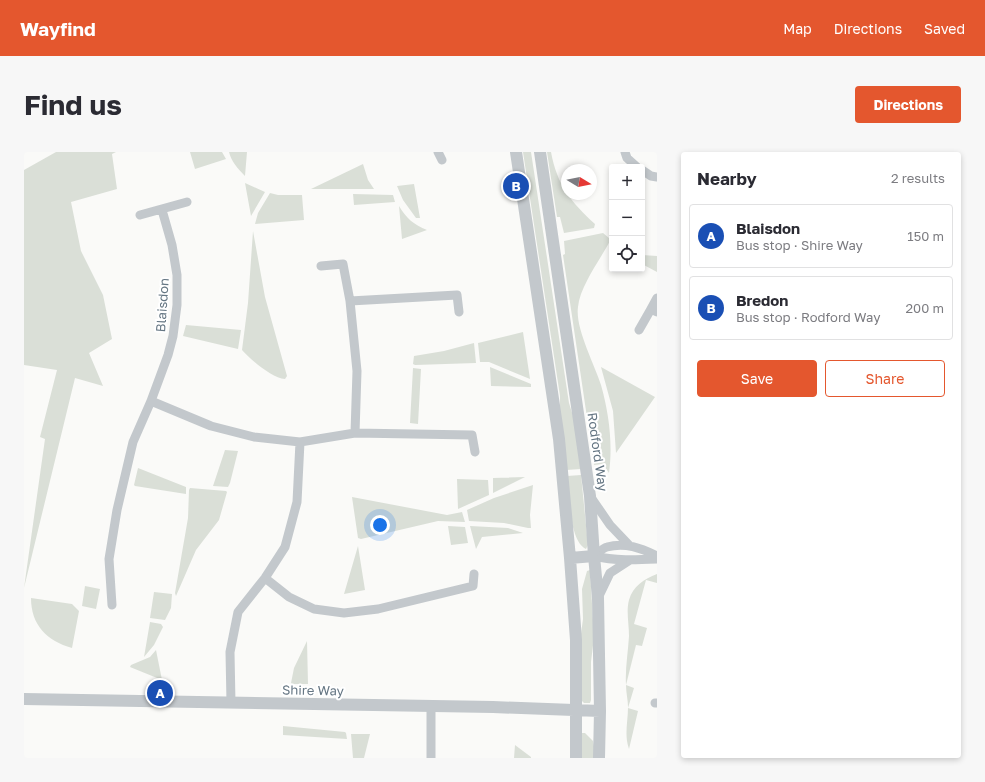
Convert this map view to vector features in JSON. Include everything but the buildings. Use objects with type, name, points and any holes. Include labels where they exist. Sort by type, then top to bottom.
[{"type":"street","points":[[516,152],[559,438],[576,640],[576,758]]},
{"type":"street","name":"Rodford Way","points":[[540,152],[590,496],[598,598],[600,711],[599,758]]},
{"type":"street","points":[[625,152],[627,158],[634,164]]},
{"type":"street","points":[[645,172],[651,176],[657,177]]},
{"type":"street","points":[[140,215],[186,202]]},
{"type":"street","name":"Blaisdon","points":[[112,605],[109,559],[117,510],[133,442],[151,401],[168,355],[173,336],[177,305],[177,275],[172,246],[162,210]]},
{"type":"street","points":[[321,266],[343,264],[350,301],[357,371],[355,433]]},
{"type":"street","points":[[350,301],[456,295],[459,312]]},
{"type":"street","points":[[639,330],[654,311],[657,298]]},
{"type":"street","points":[[151,401],[211,426],[254,437],[300,442],[355,433],[472,435],[475,452]]},
{"type":"street","points":[[231,702],[230,652],[238,612],[266,578],[285,546],[296,502],[300,442]]},
{"type":"street","points":[[590,496],[610,525],[629,545]]},
{"type":"street","points":[[594,556],[607,547],[629,545],[642,548],[657,558]]},
{"type":"street","points":[[570,558],[594,556],[606,559],[630,560],[657,558]]},
{"type":"street","points":[[598,598],[610,573],[630,560]]},
{"type":"street","points":[[266,578],[289,597],[314,609],[344,613],[378,610],[473,586],[474,574]]},
{"type":"street","name":"Shire Way","points":[[24,699],[231,702],[600,711]]},
{"type":"street","points":[[431,707],[431,758]]},
{"type":"shaded area","points":[[56,152],[116,152],[112,154],[117,189],[71,202],[81,251],[103,295],[112,339],[89,353],[103,386],[75,378],[24,588],[45,439],[40,437],[57,370],[24,365],[24,170]]},
{"type":"shaded area","points":[[190,152],[222,152],[226,159],[195,169]]},
{"type":"shaded area","points":[[229,152],[247,152],[245,176],[231,159]]},
{"type":"shaded area","points":[[523,152],[531,152],[569,403],[576,426],[581,469],[566,470],[560,418],[560,396]]},
{"type":"shaded area","points":[[547,152],[551,152],[561,183],[561,200],[572,200],[595,224],[594,228],[564,233],[560,217],[557,217]]},
{"type":"shaded area","points":[[363,164],[368,180],[374,189],[311,189]]},
{"type":"shaded area","points":[[245,183],[265,192],[251,216]]},
{"type":"shaded area","points":[[414,184],[420,218],[416,218],[403,200],[397,186]]},
{"type":"shaded area","points":[[270,193],[278,195],[302,195],[304,220],[255,224],[258,213]]},
{"type":"shaded area","points":[[353,194],[393,195],[395,202],[354,205]]},
{"type":"shaded area","points":[[399,206],[411,221],[427,230],[402,239]]},
{"type":"shaded area","points":[[253,231],[265,297],[287,376],[285,379],[268,372],[242,350],[248,303]]},
{"type":"shaded area","points":[[603,233],[609,238],[609,243],[582,290],[578,307],[578,315],[582,335],[601,385],[606,406],[610,429],[611,451],[609,473],[603,464],[594,465],[563,255],[565,254],[564,241]]},
{"type":"shaded area","points":[[645,255],[657,256],[657,272],[645,266]]},
{"type":"shaded area","points":[[186,325],[241,330],[238,349],[183,336]]},
{"type":"shaded area","points":[[523,332],[530,379],[489,362],[480,362],[478,343]]},
{"type":"shaded area","points":[[474,343],[476,363],[413,364],[414,356],[444,351]]},
{"type":"shaded area","points":[[490,367],[531,384],[531,387],[491,386]]},
{"type":"shaded area","points":[[601,367],[655,397],[616,453],[613,411]]},
{"type":"shaded area","points":[[413,368],[421,369],[418,424],[410,423]]},
{"type":"shaded area","points":[[225,450],[238,451],[230,483],[228,487],[213,486]]},
{"type":"shaded area","points":[[138,468],[186,487],[186,494],[135,486]]},
{"type":"shaded area","points":[[581,475],[588,545],[586,549],[580,544],[573,527],[569,504],[567,476]]},
{"type":"shaded area","points":[[525,477],[493,493],[493,478]]},
{"type":"shaded area","points":[[457,479],[488,480],[489,495],[458,509]]},
{"type":"shaded area","points":[[533,485],[530,515],[531,528],[504,523],[469,521],[467,510],[494,498]]},
{"type":"shaded area","points":[[190,488],[227,492],[219,520],[196,550],[176,596],[175,593],[188,518]]},
{"type":"shaded area","points":[[352,497],[447,515],[462,512],[465,522],[438,521],[361,539],[358,538]]},
{"type":"shaded area","points":[[448,526],[465,527],[468,543],[451,545]]},
{"type":"shaded area","points":[[470,526],[508,528],[523,533],[482,537],[476,549]]},
{"type":"shaded area","points":[[358,546],[365,590],[344,594]]},
{"type":"shaded area","points":[[590,570],[594,637],[591,662],[591,700],[590,703],[584,703],[582,701],[580,641],[583,619],[582,589],[587,571]]},
{"type":"shaded area","points":[[657,574],[657,583],[646,580],[634,624],[647,628],[642,646],[636,645],[626,685],[629,636],[629,600],[636,587],[648,578]]},
{"type":"shaded area","points":[[85,586],[100,589],[96,609],[82,606]]},
{"type":"shaded area","points":[[154,592],[172,594],[171,608],[165,620],[150,618]]},
{"type":"shaded area","points":[[31,598],[72,604],[79,611],[72,648],[55,641],[37,624],[32,608]]},
{"type":"shaded area","points":[[150,622],[161,624],[163,627],[154,645],[144,657]]},
{"type":"shaded area","points":[[307,641],[308,684],[292,684],[294,668]]},
{"type":"shaded area","points":[[156,650],[162,680],[130,667],[131,665],[150,657]]},
{"type":"shaded area","points":[[626,685],[634,688],[628,708],[638,711],[629,749],[626,734],[628,707]]},
{"type":"shaded area","points":[[283,726],[345,732],[347,739],[283,735]]},
{"type":"shaded area","points":[[582,733],[585,733],[593,741],[596,758],[581,758]]},
{"type":"shaded area","points":[[351,734],[370,734],[364,758],[353,758]]},
{"type":"shaded area","points":[[515,745],[531,757],[531,758],[514,758]]},
{"type":"place","name":"Bredon","points":[[516,186]]},
{"type":"place","name":"Blaisdon","points":[[160,693]]}]
